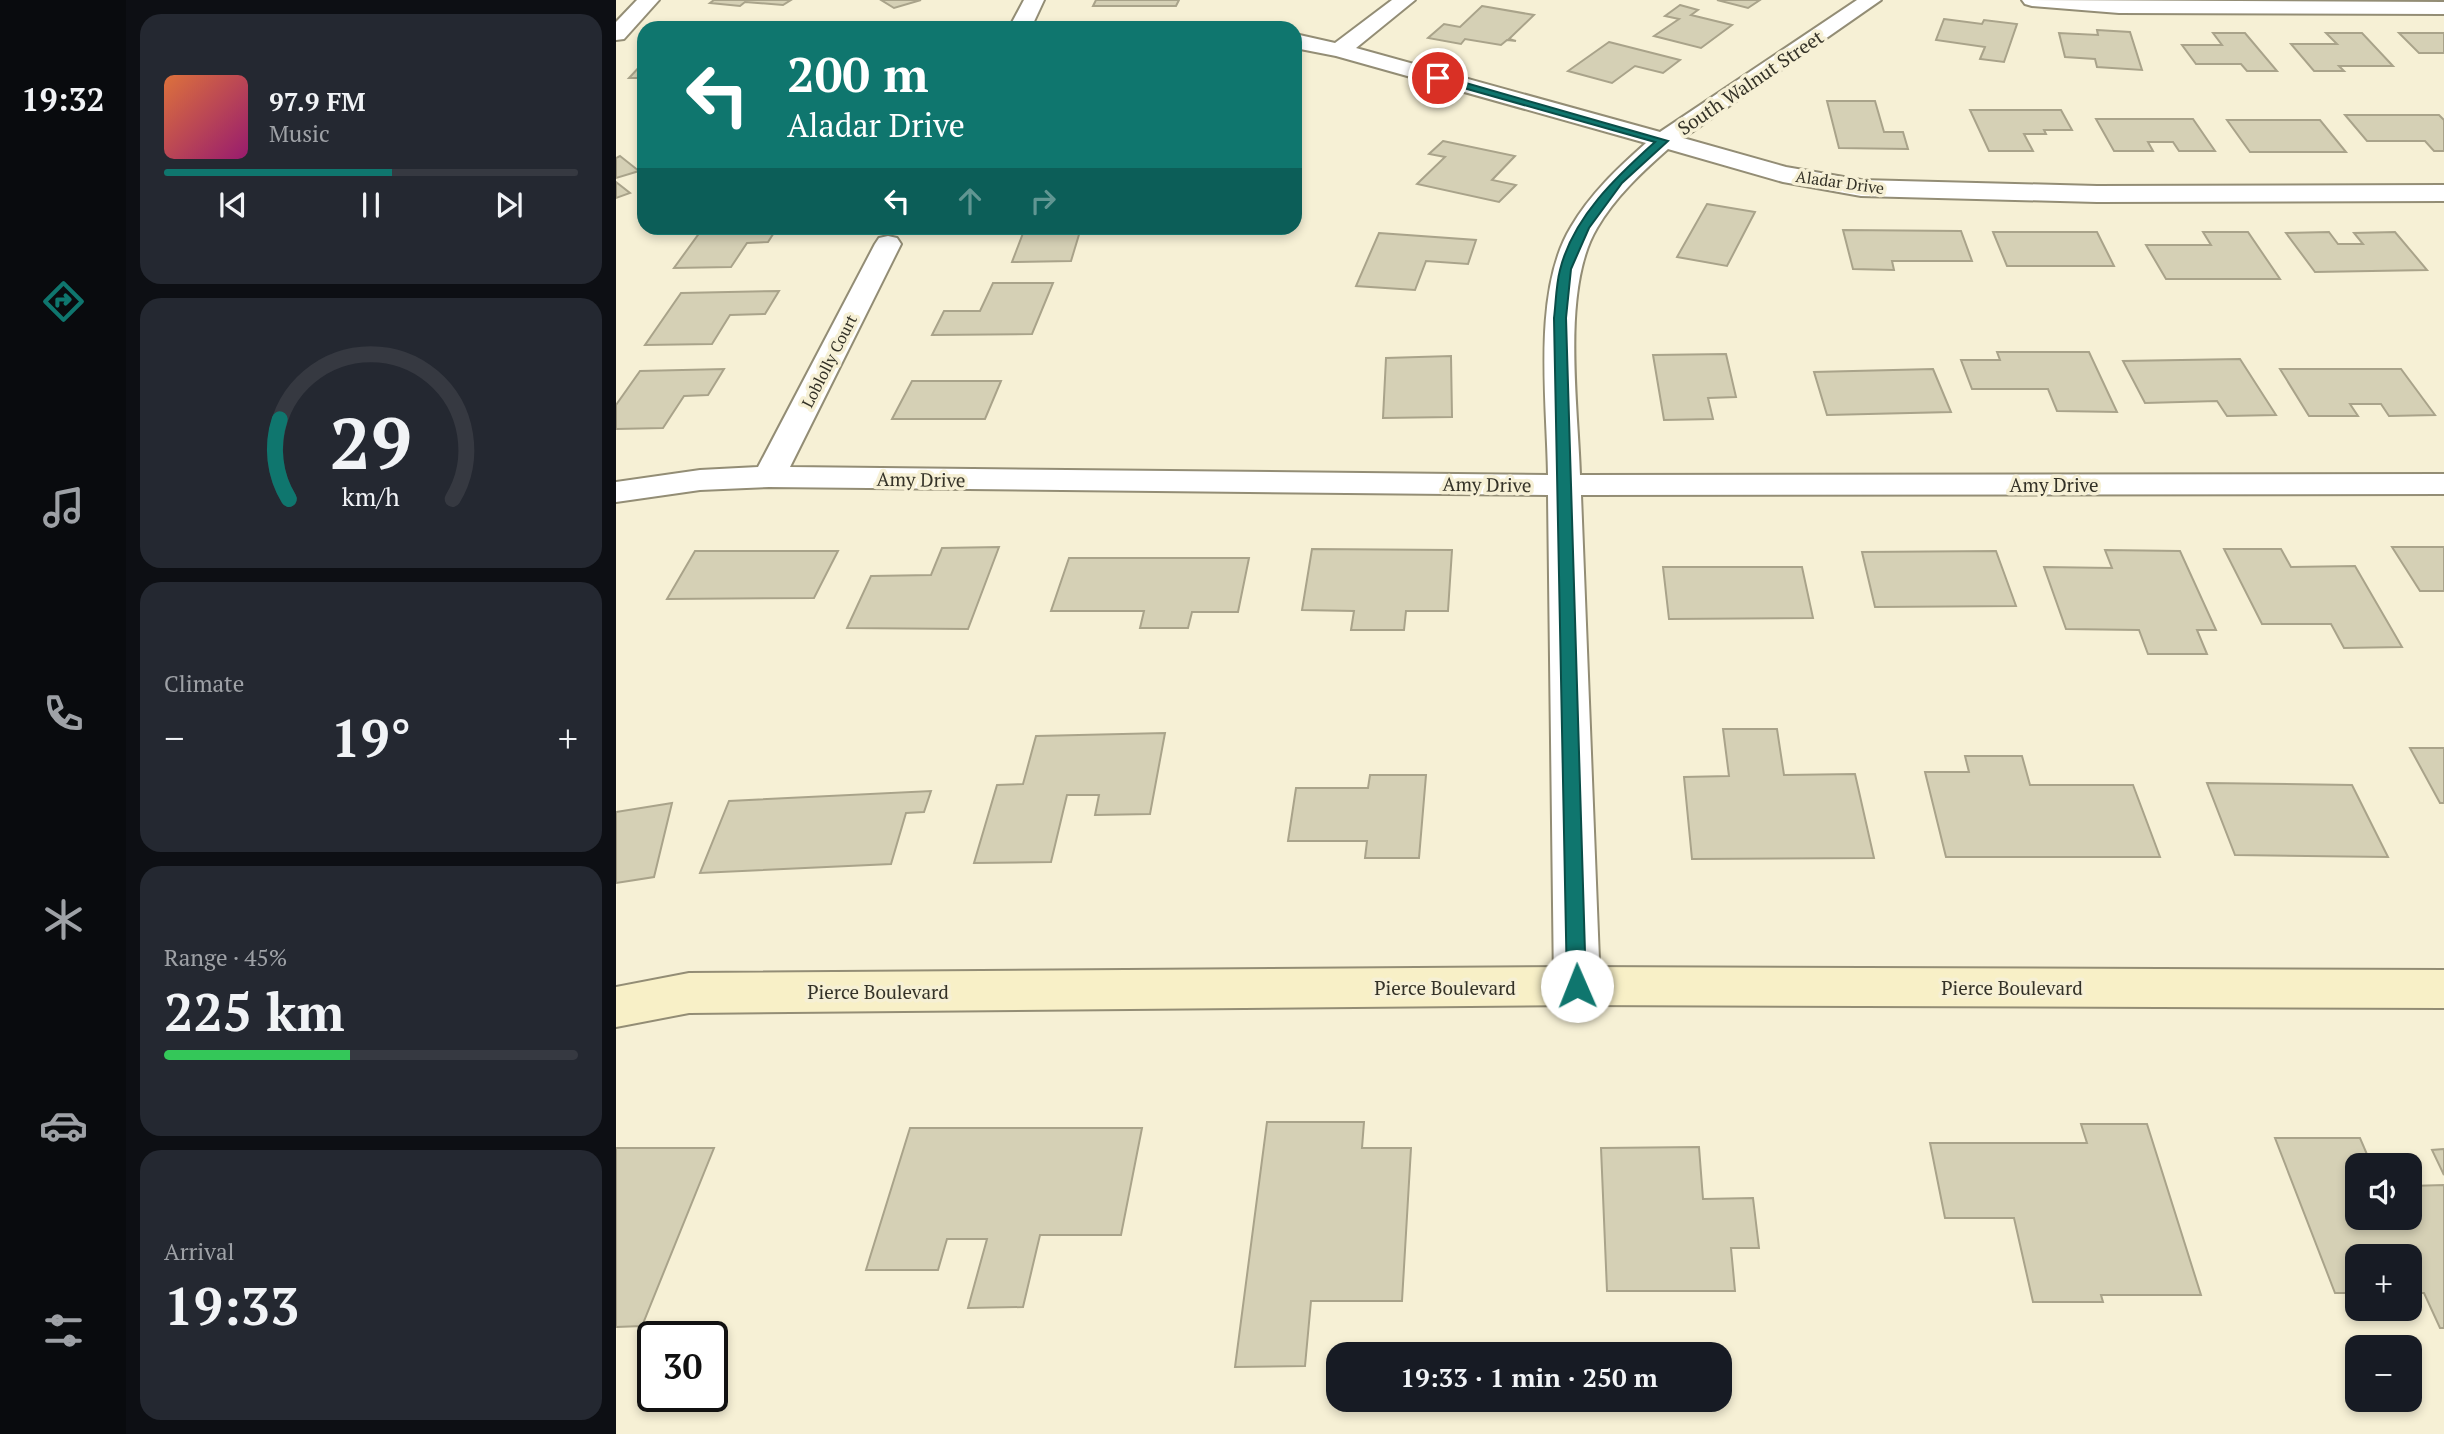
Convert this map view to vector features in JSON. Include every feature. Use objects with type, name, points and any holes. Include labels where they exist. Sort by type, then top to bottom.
[{"type":"street","points":[[616,34],[649,0]]},
{"type":"street","points":[[1024,21],[1034,0]]},
{"type":"street","points":[[1339,50],[1405,0]]},
{"type":"street","name":"South Walnut Street","points":[[1577,986],[1560,318],[1566,269],[1583,228],[1618,181],[1662,141],[1871,0]]},
{"type":"street","points":[[2032,0],[2119,7],[2444,8]]},
{"type":"street","points":[[616,34],[637,33]]},
{"type":"street","name":"Aladar Drive","points":[[1302,42],[1339,50],[1783,174],[1861,188],[2097,194],[2444,193]]},
{"type":"street","name":"Loblolly Court","points":[[769,477],[888,244]]},
{"type":"street","name":"Amy Drive","points":[[616,492],[700,480],[769,477],[1565,485],[2444,484]]},
{"type":"street","name":"Pierce Boulevard","points":[[616,1007],[689,993],[1577,986],[2444,989]]},
{"type":"building","points":[[714,0],[791,0],[783,5],[745,2],[740,6],[710,3]]},
{"type":"building","points":[[881,0],[921,0],[894,8]]},
{"type":"building","points":[[1096,0],[1179,0],[1176,6],[1093,6]]},
{"type":"building","points":[[1717,0],[1760,0],[1748,8]]},
{"type":"building","points":[[1680,5],[1698,10],[1691,15],[1732,25],[1701,48],[1654,36],[1679,19],[1665,16]]},
{"type":"building","points":[[1482,6],[1534,15],[1509,39],[1516,41],[1507,40],[1501,45],[1465,39],[1461,44],[1428,38],[1444,24],[1460,27]]},
{"type":"building","points":[[1944,19],[1982,24],[1984,20],[2017,24],[2004,62],[1980,59],[1985,47],[1936,40]]},
{"type":"building","points":[[2097,30],[2130,32],[2142,70],[2097,67],[2095,59],[2065,57],[2059,33],[2098,35]]},
{"type":"building","points":[[2213,33],[2245,33],[2277,71],[2247,71],[2241,64],[2196,64],[2182,45],[2222,45]]},
{"type":"building","points":[[2326,33],[2362,33],[2393,66],[2339,66],[2344,71],[2314,71],[2291,44],[2337,44]]},
{"type":"building","points":[[2399,33],[2444,33],[2444,53],[2419,53]]},
{"type":"building","points":[[1609,42],[1680,60],[1663,73],[1635,66],[1612,83],[1568,71]]},
{"type":"building","points":[[637,69],[637,78],[629,78]]},
{"type":"building","points":[[1827,101],[1875,101],[1884,132],[1903,132],[1908,149],[1839,148]]},
{"type":"building","points":[[1970,110],[2061,110],[2072,130],[2044,130],[2046,134],[2024,134],[2033,151],[1989,151]]},
{"type":"building","points":[[2345,115],[2439,115],[2444,120],[2444,151],[2434,151],[2425,141],[2367,141]]},
{"type":"building","points":[[2096,119],[2193,119],[2215,151],[2179,151],[2173,142],[2148,142],[2153,151],[2114,151]]},
{"type":"building","points":[[2227,120],[2320,120],[2346,152],[2250,152]]},
{"type":"building","points":[[1443,141],[1515,156],[1492,180],[1516,185],[1499,202],[1417,184],[1445,157],[1429,154]]},
{"type":"building","points":[[620,156],[637,172],[616,178],[616,158]]},
{"type":"building","points":[[616,182],[630,193],[616,198]]},
{"type":"building","points":[[1707,204],[1755,212],[1727,266],[1677,257]]},
{"type":"building","points":[[1843,230],[1961,231],[1972,261],[1892,261],[1894,270],[1853,269]]},
{"type":"building","points":[[1993,232],[2097,232],[2114,266],[2007,266]]},
{"type":"building","points":[[2203,232],[2248,232],[2280,279],[2166,279],[2146,245],[2211,245]]},
{"type":"building","points":[[2329,232],[2338,244],[2363,244],[2354,233],[2395,232],[2427,270],[2315,272],[2286,233]]},
{"type":"building","points":[[1379,233],[1476,240],[1468,264],[1426,261],[1415,290],[1356,286]]},
{"type":"building","points":[[698,235],[772,235],[768,242],[747,243],[731,267],[674,268]]},
{"type":"building","points":[[1022,235],[1079,235],[1071,261],[1012,262]]},
{"type":"building","points":[[993,283],[1053,283],[1032,334],[932,335],[944,311],[980,311]]},
{"type":"building","points":[[779,291],[765,314],[730,315],[712,344],[645,345],[681,293]]},
{"type":"building","points":[[1997,352],[2089,352],[2117,412],[2057,411],[2048,389],[1972,389],[1961,360],[2000,360]]},
{"type":"building","points":[[1726,354],[1736,397],[1708,398],[1713,419],[1664,420],[1653,355]]},
{"type":"building","points":[[1451,356],[1452,417],[1383,418],[1386,358]]},
{"type":"building","points":[[2240,359],[2276,415],[2227,416],[2217,401],[2145,403],[2123,361]]},
{"type":"building","points":[[724,369],[708,395],[684,396],[663,428],[616,429],[616,405],[640,371]]},
{"type":"building","points":[[1933,369],[1951,412],[1827,415],[1814,372]]},
{"type":"building","points":[[2280,369],[2401,369],[2435,415],[2389,416],[2381,404],[2350,404],[2358,416],[2309,416]]},
{"type":"building","points":[[912,381],[1001,381],[985,419],[892,419]]},
{"type":"building","points":[[999,547],[968,629],[847,628],[871,576],[931,575],[942,548]]},
{"type":"building","points":[[2392,547],[2444,547],[2444,591],[2420,591]]},
{"type":"building","points":[[1312,549],[1452,550],[1448,611],[1406,611],[1404,630],[1351,630],[1354,611],[1302,610]]},
{"type":"building","points":[[2224,549],[2281,549],[2291,567],[2355,566],[2402,647],[2344,648],[2331,624],[2262,624]]},
{"type":"building","points":[[2105,550],[2180,551],[2216,630],[2197,630],[2207,654],[2148,654],[2139,630],[2066,629],[2044,567],[2112,568]]},
{"type":"building","points":[[695,551],[838,551],[814,598],[667,599]]},
{"type":"building","points":[[1996,551],[2016,606],[1875,607],[1862,552]]},
{"type":"building","points":[[1069,558],[1249,558],[1238,612],[1192,612],[1188,628],[1140,628],[1144,611],[1051,611]]},
{"type":"building","points":[[1663,567],[1802,567],[1813,618],[1669,619]]},
{"type":"building","points":[[1723,729],[1777,729],[1784,775],[1855,774],[1874,858],[1692,859],[1684,777],[1729,776]]},
{"type":"building","points":[[1165,733],[1150,814],[1095,815],[1099,795],[1067,795],[1051,862],[974,863],[997,785],[1023,784],[1036,736]]},
{"type":"building","points":[[2410,748],[2444,748],[2444,803],[2440,803]]},
{"type":"building","points":[[1965,756],[2022,756],[2030,785],[2133,785],[2160,857],[1946,857],[1925,772],[1969,772]]},
{"type":"building","points":[[1370,775],[1426,775],[1419,858],[1365,858],[1367,841],[1288,841],[1296,788],[1368,788]]},
{"type":"building","points":[[2207,783],[2352,785],[2388,857],[2235,855]]},
{"type":"building","points":[[931,791],[924,812],[906,813],[891,864],[700,873],[729,801]]},
{"type":"building","points":[[672,803],[654,877],[616,883],[616,812]]},
{"type":"building","points":[[1267,1122],[1364,1122],[1362,1148],[1411,1148],[1402,1301],[1311,1301],[1305,1366],[1235,1367]]},
{"type":"building","points":[[2081,1124],[2147,1124],[2201,1295],[2101,1295],[2103,1302],[2033,1302],[2014,1218],[1945,1218],[1930,1143],[2087,1143]]},
{"type":"building","points":[[910,1128],[1142,1128],[1121,1235],[1040,1235],[1023,1307],[968,1308],[987,1239],[947,1239],[938,1270],[866,1270]]},
{"type":"building","points":[[2275,1138],[2360,1138],[2366,1153],[2345,1153],[2345,1230],[2422,1230],[2422,1186],[2444,1185],[2444,1328],[2440,1328],[2422,1293],[2422,1244],[2345,1244],[2345,1293],[2335,1293]]},
{"type":"building","points":[[1699,1147],[1703,1199],[1753,1198],[1759,1248],[1731,1248],[1735,1291],[1607,1291],[1601,1148]]},
{"type":"building","points":[[616,1148],[714,1148],[644,1321],[637,1321],[637,1326],[616,1327]]},
{"type":"building","points":[[2444,1149],[2444,1175],[2432,1150]]},
{"type":"route","points":[[1438,78],[1662,141],[1618,181],[1583,228],[1566,269],[1560,318],[1577,986]]}]
